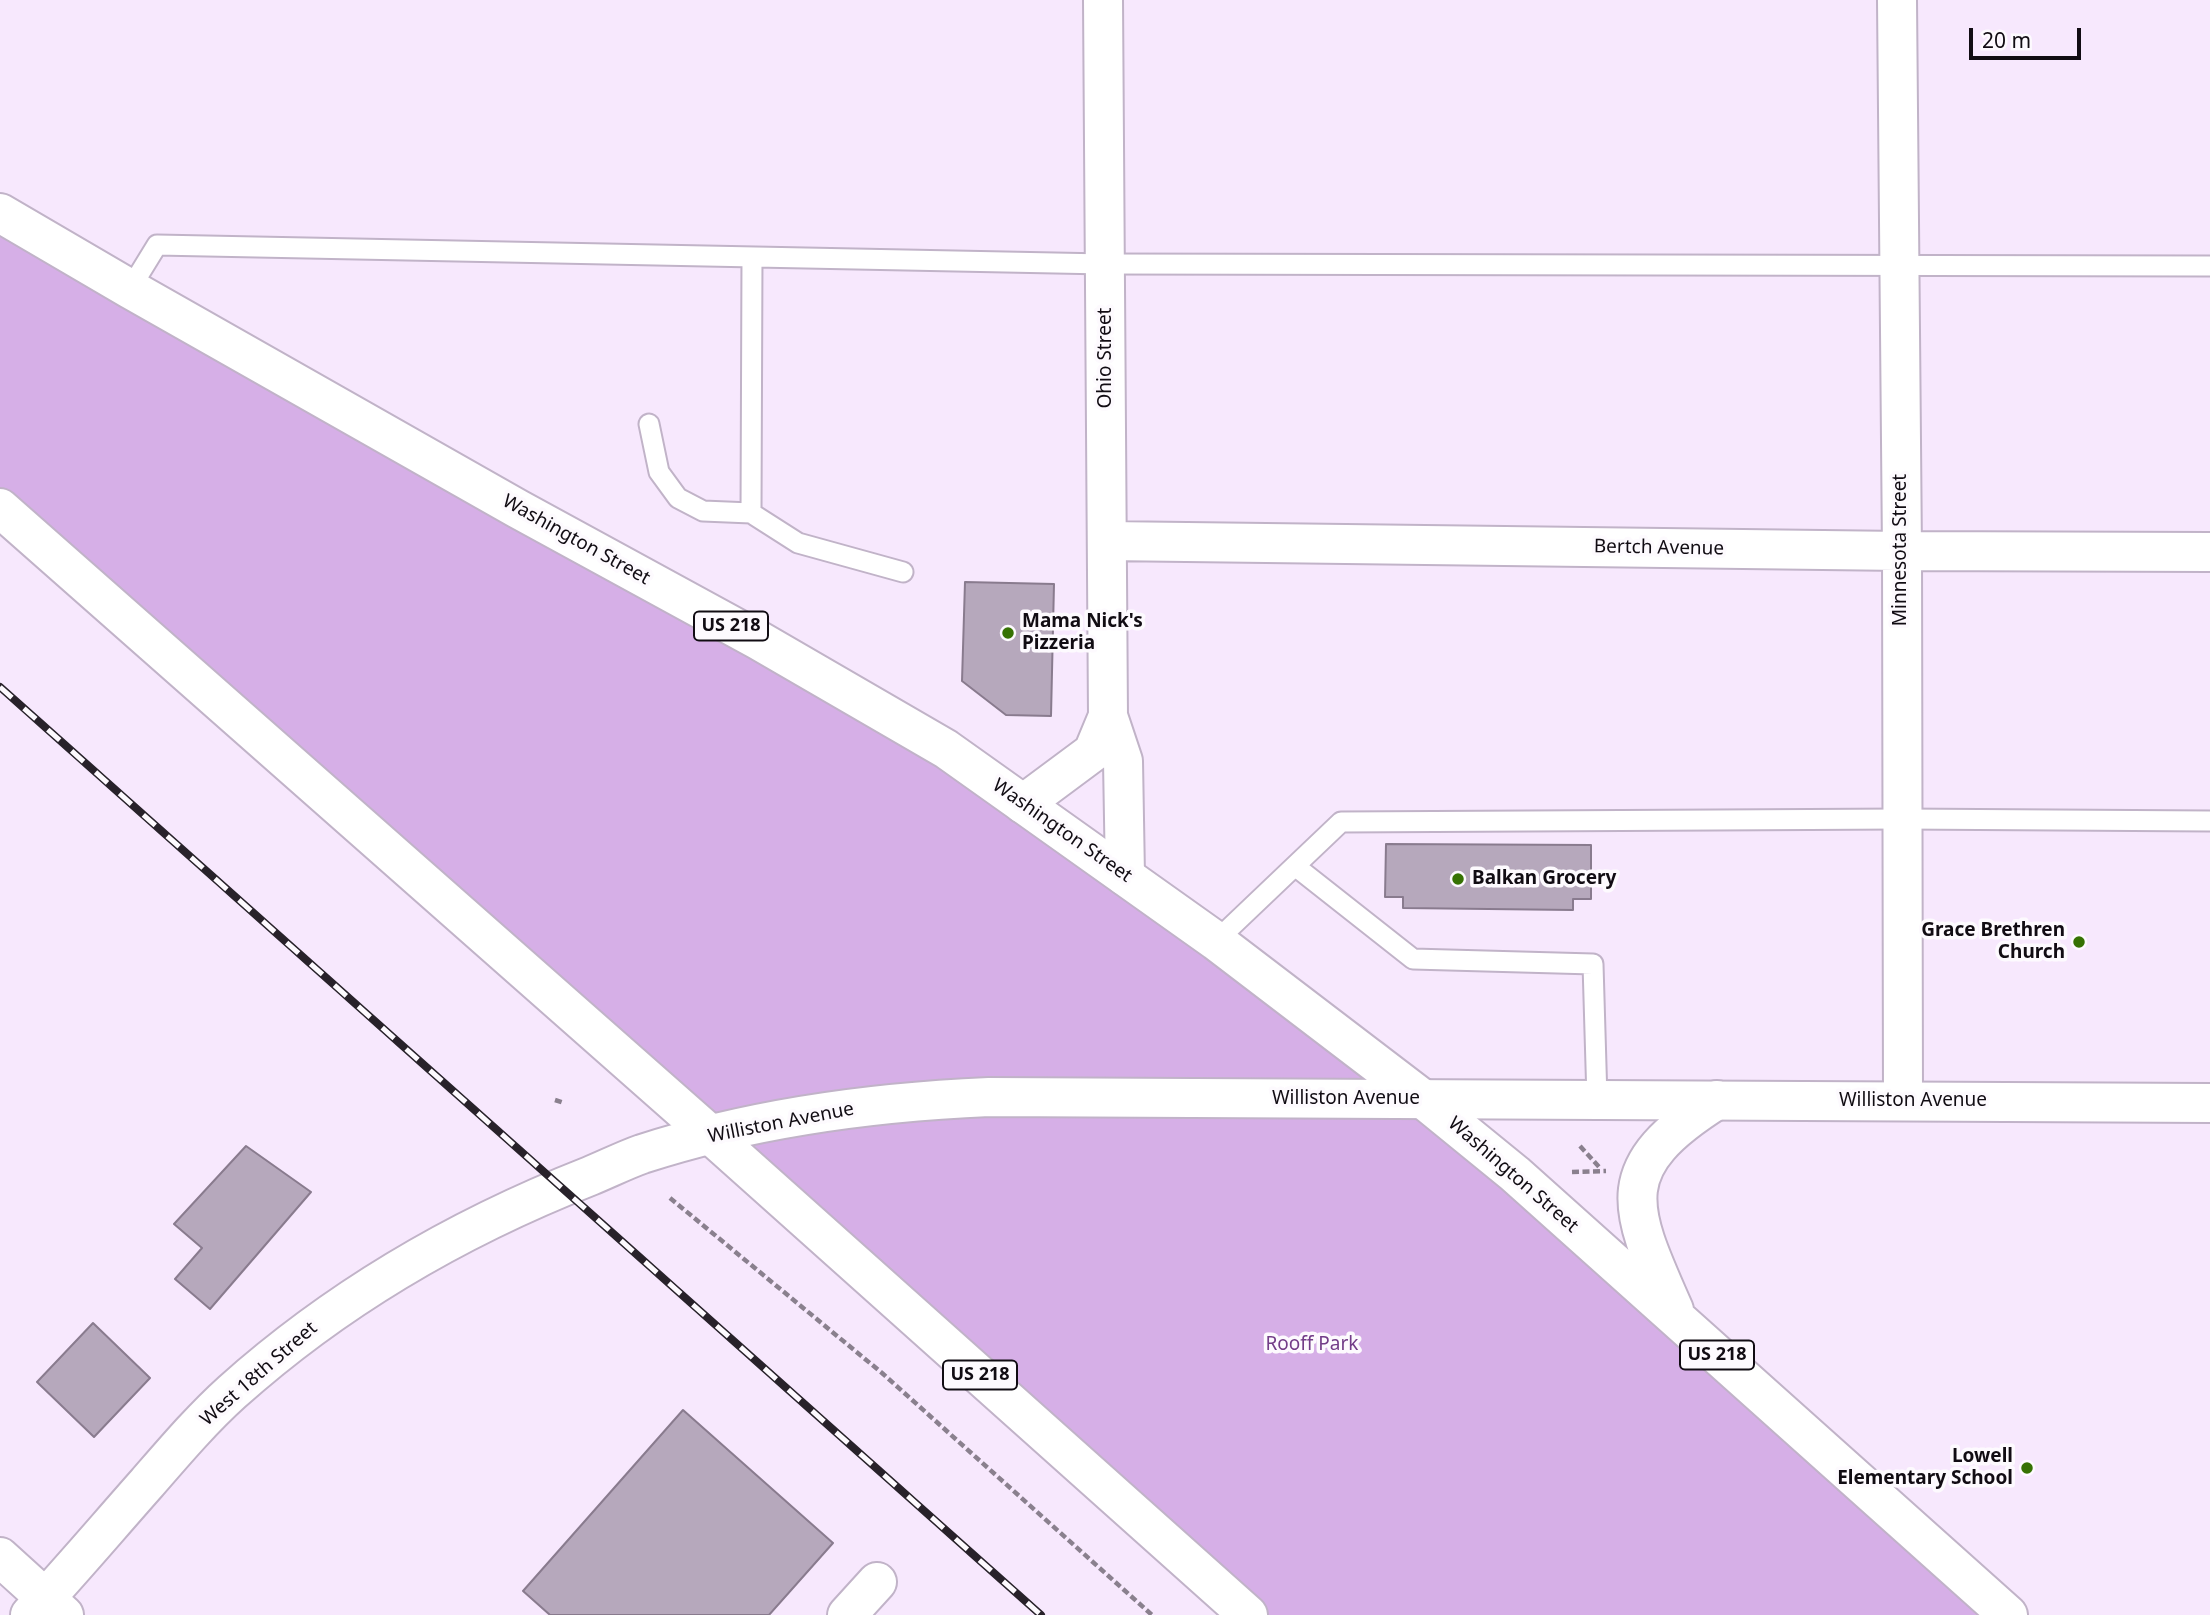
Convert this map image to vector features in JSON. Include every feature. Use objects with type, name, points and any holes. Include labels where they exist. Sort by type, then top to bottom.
[{"type":"main road","name":"Ohio Street","points":[[1103,0],[1108,716],[1123,761],[1125,876]]},
{"type":"main road","name":"Minnesota Street","points":[[1897,0],[1903,1100]]},
{"type":"main road","name":"Washington Street","points":[[0,213],[518,509],[758,640],[934,742],[1023,804],[1216,941],[1423,1099],[1515,1174],[2008,1615]]},
{"type":"main road","name":"US 218","points":[[0,508],[712,1136],[1248,1615]]},
{"type":"main road","name":"Bertch Avenue","points":[[1107,541],[2210,552]]},
{"type":"main road","name":"Ohio Street","points":[[1023,804],[1093,751],[1108,716]]},
{"type":"main road","name":"Williston Avenue","points":[[501,1215],[641,1155],[712,1136],[795,1118],[950,1098],[2210,1103]]},
{"type":"main road","points":[[1679,1321],[1644,1242],[1638,1189],[1642,1172],[1657,1146],[1688,1118],[1717,1100]]},
{"type":"main road","name":"West 18th Street","points":[[47,1609],[184,1441],[230,1394],[288,1344],[355,1297],[425,1255],[501,1215]]},
{"type":"main road","points":[[0,1557],[47,1609]]},
{"type":"main road","points":[[847,1615],[877,1582]]},
{"type":"lane","points":[[130,289],[157,245],[1105,264],[2210,266]]},
{"type":"lane","points":[[751,513],[752,257]]},
{"type":"lane","points":[[649,424],[659,472],[678,498],[703,511],[751,513],[798,543],[903,572]]},
{"type":"lane","points":[[1216,941],[1341,822],[1902,818],[2210,821]]},
{"type":"lane","points":[[1295,866],[1413,959],[1593,964],[1597,1100]]},
{"type":"path","points":[[555,1100],[564,1103]]},
{"type":"path","points":[[1580,1146],[1601,1170]]},
{"type":"path","points":[[1565,1173],[1601,1170],[1616,1173]]},
{"type":"path","points":[[670,1198],[882,1373],[1152,1615]]},
{"type":"green space","name":"Rooff Park","points":[[0,211],[758,640],[1216,941],[2003,1615],[1227,1615],[0,518]]},
{"type":"building","name":"Mama Nick's Pizzeria","points":[[965,582],[1054,584],[1051,716],[1006,715],[962,681]]},
{"type":"building","points":[[1386,844],[1591,845],[1591,899],[1573,899],[1573,910],[1403,908],[1403,897],[1385,897]]},
{"type":"building","points":[[246,1146],[311,1192],[210,1309],[175,1279],[202,1248],[174,1224]]},
{"type":"building","points":[[93,1323],[150,1378],[94,1437],[37,1382]]},
{"type":"building","points":[[683,1410],[833,1543],[769,1615],[550,1615],[523,1591]]},
{"type":"railway","points":[[0,687],[1041,1615]]},
{"type":"place","name":"Mama Nick's Pizzeria","points":[[1008,633]]},
{"type":"place","name":"Balkan Grocery","points":[[1458,879]]},
{"type":"place","name":"Grace Brethren Church","points":[[2079,942]]},
{"type":"place","name":"Lowell Elementary School","points":[[2027,1468]]}]
